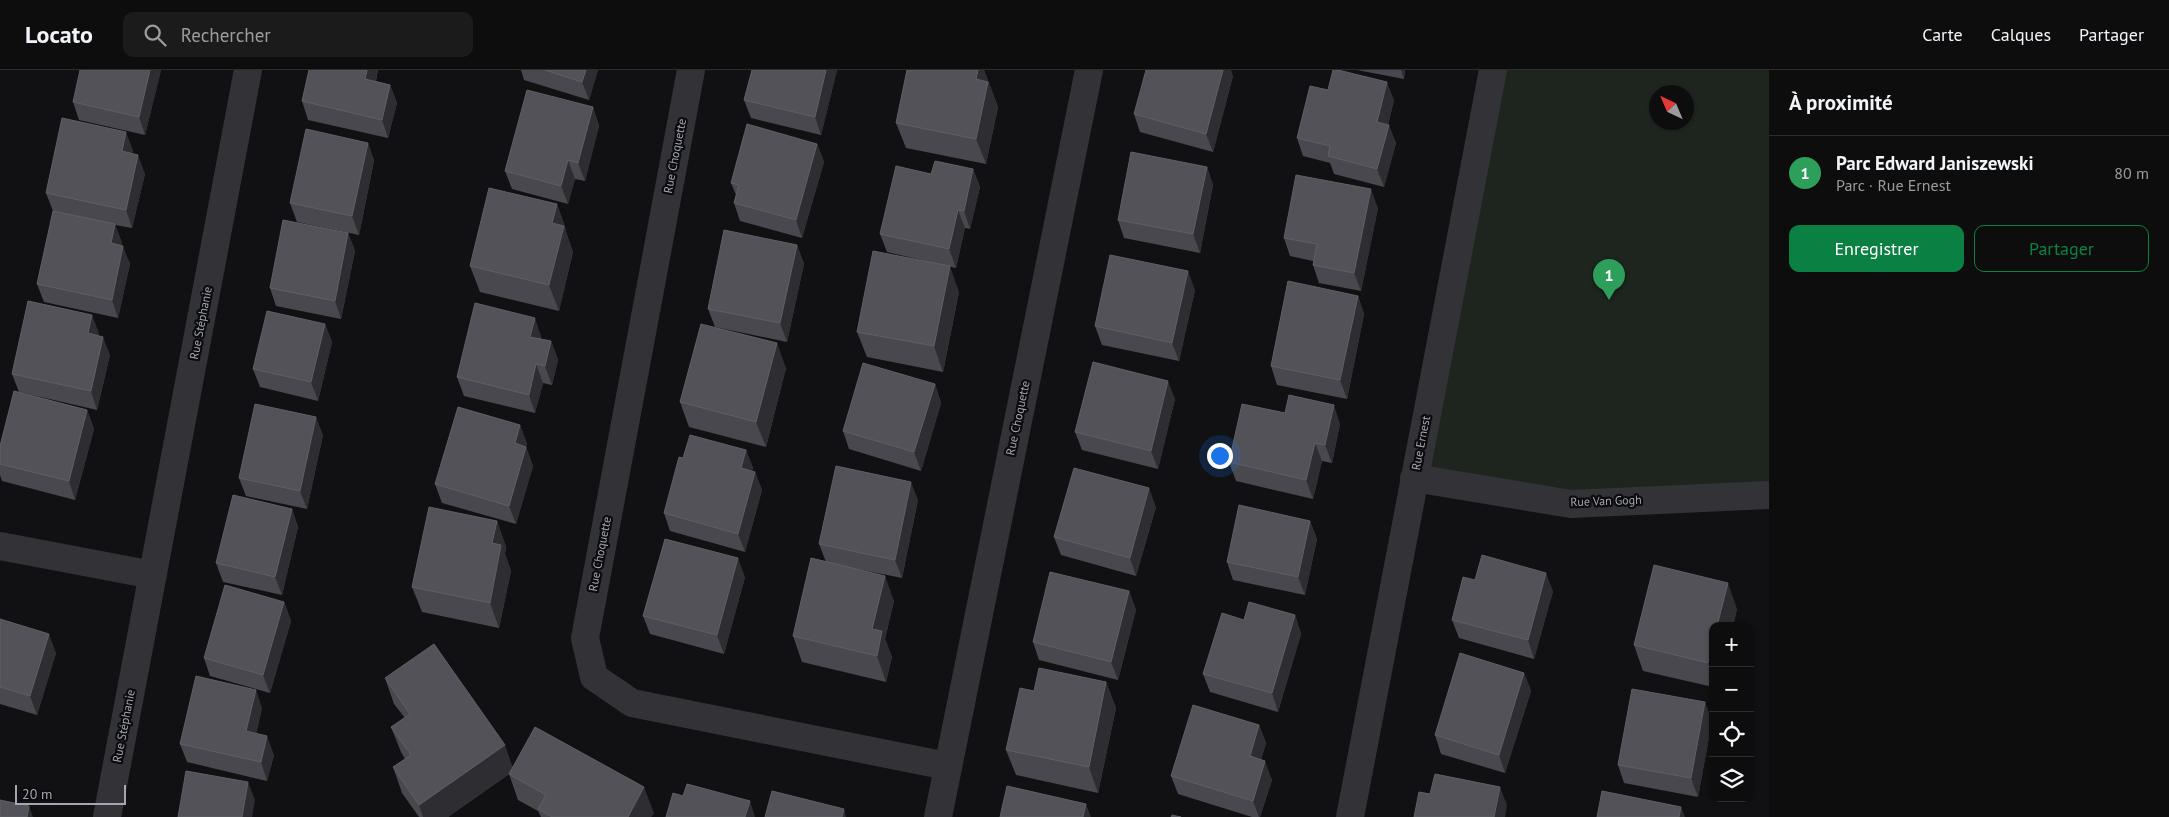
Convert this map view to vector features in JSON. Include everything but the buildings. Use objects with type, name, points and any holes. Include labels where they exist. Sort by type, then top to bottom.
[{"type":"street","name":"Rue Stéphanie","points":[[106,817],[154,575],[248,70]]},
{"type":"street","name":"Rue Choquette","points":[[691,70],[585,638],[594,678],[632,703],[947,766]]},
{"type":"street","name":"Rue Choquette","points":[[938,817],[1089,70]]},
{"type":"street","name":"Rue Ernest","points":[[1350,817],[1493,70]]},
{"type":"street","name":"Rue Van Gogh","points":[[1414,478],[1571,504],[1769,495]]},
{"type":"street","points":[[0,546],[154,575]]},
{"type":"shaded area","points":[[1493,70],[1769,70],[1769,495],[1571,504],[1414,478]]},
{"type":"place","name":"Parc Edward Janiszewski","points":[[1609,300]]}]
